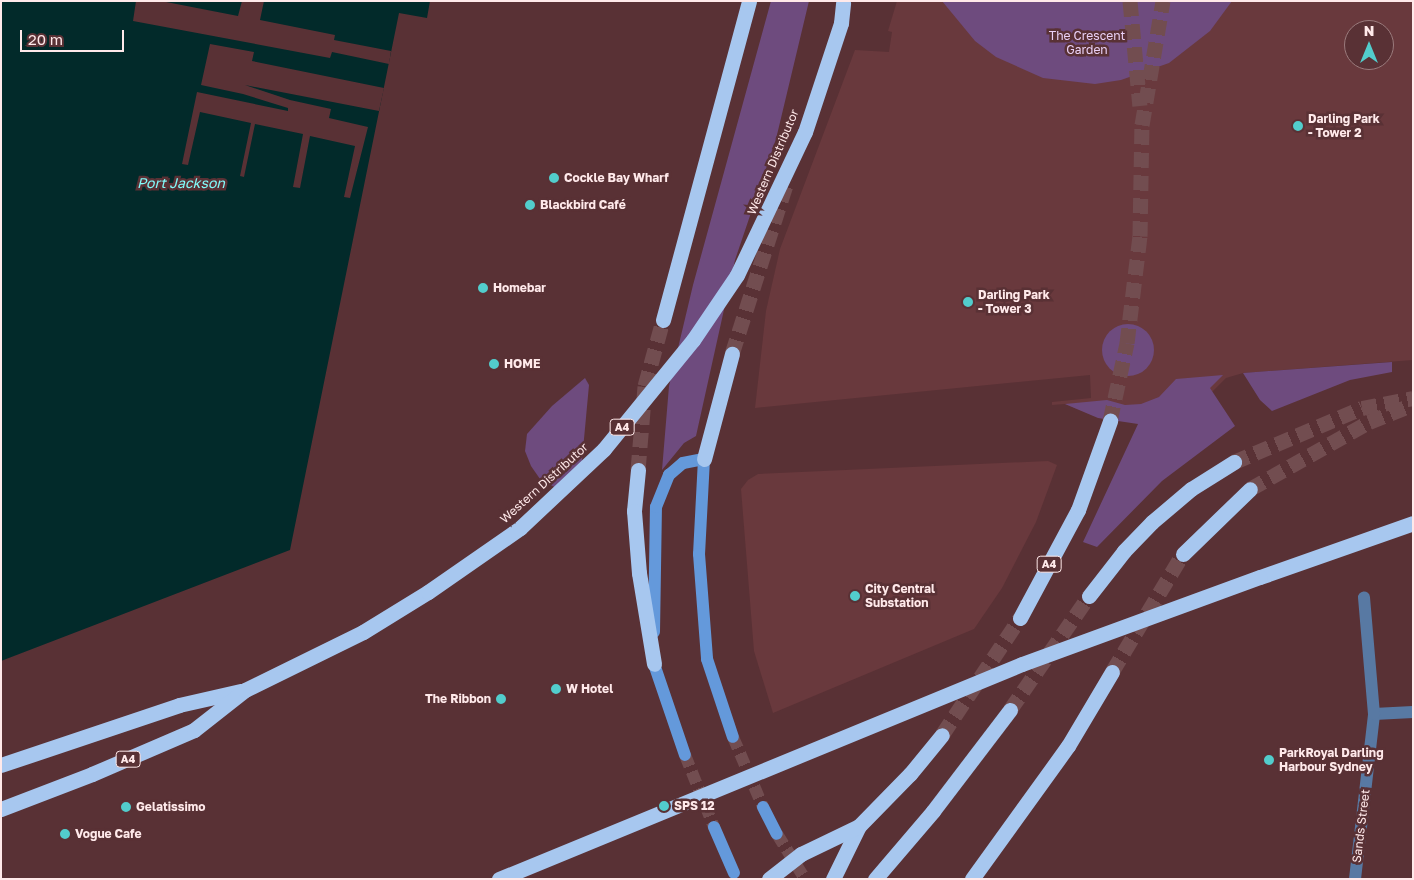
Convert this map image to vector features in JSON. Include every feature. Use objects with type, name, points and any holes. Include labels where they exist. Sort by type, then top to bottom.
[{"type":"highway","points":[[663,320],[749,1]]},
{"type":"highway","name":"Western Distributor","points":[[1,808],[92,774],[194,730],[244,690],[363,632],[428,592],[520,528],[604,450],[692,340],[737,275],[804,132],[841,23],[845,3]]},
{"type":"highway","points":[[704,459],[718,398],[732,354]]},
{"type":"highway","name":"A4","points":[[1020,618],[1078,510],[1110,420]]},
{"type":"highway","points":[[1089,596],[1124,551],[1152,522],[1191,489],[1234,462]]},
{"type":"highway","points":[[638,470],[634,511],[639,573],[654,664]]},
{"type":"highway","points":[[1183,554],[1250,489]]},
{"type":"highway","points":[[499,879],[1022,664],[1413,523]]},
{"type":"highway","points":[[972,879],[1068,746],[1112,672]]},
{"type":"highway","points":[[1,765],[179,705],[244,690]]},
{"type":"highway","points":[[875,879],[939,804],[1010,710]]},
{"type":"highway","points":[[833,879],[859,826],[910,774],[942,735]]},
{"type":"highway","points":[[769,879],[801,854],[859,826]]},
{"type":"main road","points":[[685,755],[654,664],[656,507],[665,481],[674,470],[683,463],[704,459],[699,554],[708,659],[733,737]]},
{"type":"main road","points":[[764,807],[776,834]]},
{"type":"main road","points":[[714,827],[734,873]]},
{"type":"street","name":"Sands Street","points":[[1355,879],[1374,714],[1364,597]]},
{"type":"street","points":[[1374,714],[1413,712]]},
{"type":"shaded area","points":[[897,1],[1413,1],[1413,360],[1243,373],[1226,378],[1207,397],[1146,424],[1099,418],[1065,404],[1052,405],[1052,402],[1091,398],[1090,375],[755,408],[766,311],[780,249],[855,50],[889,52],[892,32],[888,31]]},
{"type":"shaded area","name":"City Central Substation","points":[[1048,461],[1057,465],[1036,522],[1002,588],[974,629],[773,713],[754,651],[741,489],[748,480],[758,474]]},
{"type":"green space","points":[[771,1],[809,1],[776,139],[735,260],[696,436],[684,443],[662,470],[669,386],[693,285]]},
{"type":"green space","name":"The Crescent Garden","points":[[942,1],[1232,1],[1210,31],[1169,63],[1121,80],[1095,84],[1043,78],[996,57],[975,41]]},
{"type":"green space","points":[[1128,324],[1142,328],[1150,336],[1154,350],[1150,364],[1142,372],[1128,376],[1114,372],[1106,364],[1102,350],[1106,336],[1114,328]]},
{"type":"green space","points":[[1392,362],[1392,372],[1350,380],[1272,411],[1260,400],[1243,373]]},
{"type":"green space","points":[[1223,375],[1210,388],[1235,426],[1162,481],[1097,547],[1083,542],[1138,424],[1098,418],[1065,404],[1107,400],[1125,405],[1141,404],[1159,397],[1176,379]]},
{"type":"green space","points":[[585,378],[589,385],[580,482],[556,488],[540,479],[531,466],[525,451],[527,434],[552,406]]},
{"type":"water","name":"Port Jackson","points":[[1,1],[430,1],[427,18],[399,13],[290,550],[1,661]]},
{"type":"pier","points":[[136,1],[161,1],[238,16],[242,1],[264,1],[260,20],[335,35],[334,40],[391,51],[389,64],[332,52],[330,58],[133,21]]},
{"type":"pier","points":[[210,44],[254,52],[252,61],[384,88],[379,111],[245,85],[290,100],[331,109],[329,118],[368,127],[350,198],[344,197],[355,146],[310,136],[300,188],[293,187],[303,134],[255,124],[244,177],[240,176],[251,123],[200,112],[188,165],[182,164],[197,92],[288,111],[288,108],[243,94],[201,85]]},
{"type":"tunnel","points":[[1130,1],[1140,106]]},
{"type":"tunnel","points":[[1110,421],[1127,343],[1140,236],[1142,125],[1163,1]]},
{"type":"tunnel","points":[[732,354],[788,179]]},
{"type":"tunnel","points":[[638,470],[645,386],[663,320]]},
{"type":"tunnel","points":[[1234,462],[1362,408],[1413,398]]},
{"type":"tunnel","points":[[1250,489],[1369,422],[1409,406]]},
{"type":"tunnel","points":[[1112,672],[1183,554]]},
{"type":"tunnel","points":[[1010,710],[1089,596]]},
{"type":"tunnel","points":[[942,735],[1020,618]]},
{"type":"tunnel","points":[[733,737],[763,807]]},
{"type":"tunnel","points":[[685,755],[714,827]]},
{"type":"tunnel","points":[[777,834],[805,879]]},
{"type":"place","name":"Darling Park - Tower 2","points":[[1298,126]]},
{"type":"place","name":"Cockle Bay Wharf","points":[[554,178]]},
{"type":"place","name":"Blackbird Café","points":[[530,205]]},
{"type":"place","name":"Homebar","points":[[483,288]]},
{"type":"place","name":"Darling Park - Tower 3","points":[[968,302]]},
{"type":"place","name":"HOME","points":[[494,364]]},
{"type":"place","name":"City Central Substation","points":[[855,596]]},
{"type":"place","name":"W Hotel","points":[[556,689]]},
{"type":"place","name":"The Ribbon","points":[[501,699]]},
{"type":"place","name":"ParkRoyal Darling Harbour Sydney","points":[[1269,760]]},
{"type":"place","name":"SPS 12","points":[[664,806]]},
{"type":"place","name":"Gelatissimo","points":[[126,807]]},
{"type":"place","name":"Vogue Cafe","points":[[65,834]]}]
